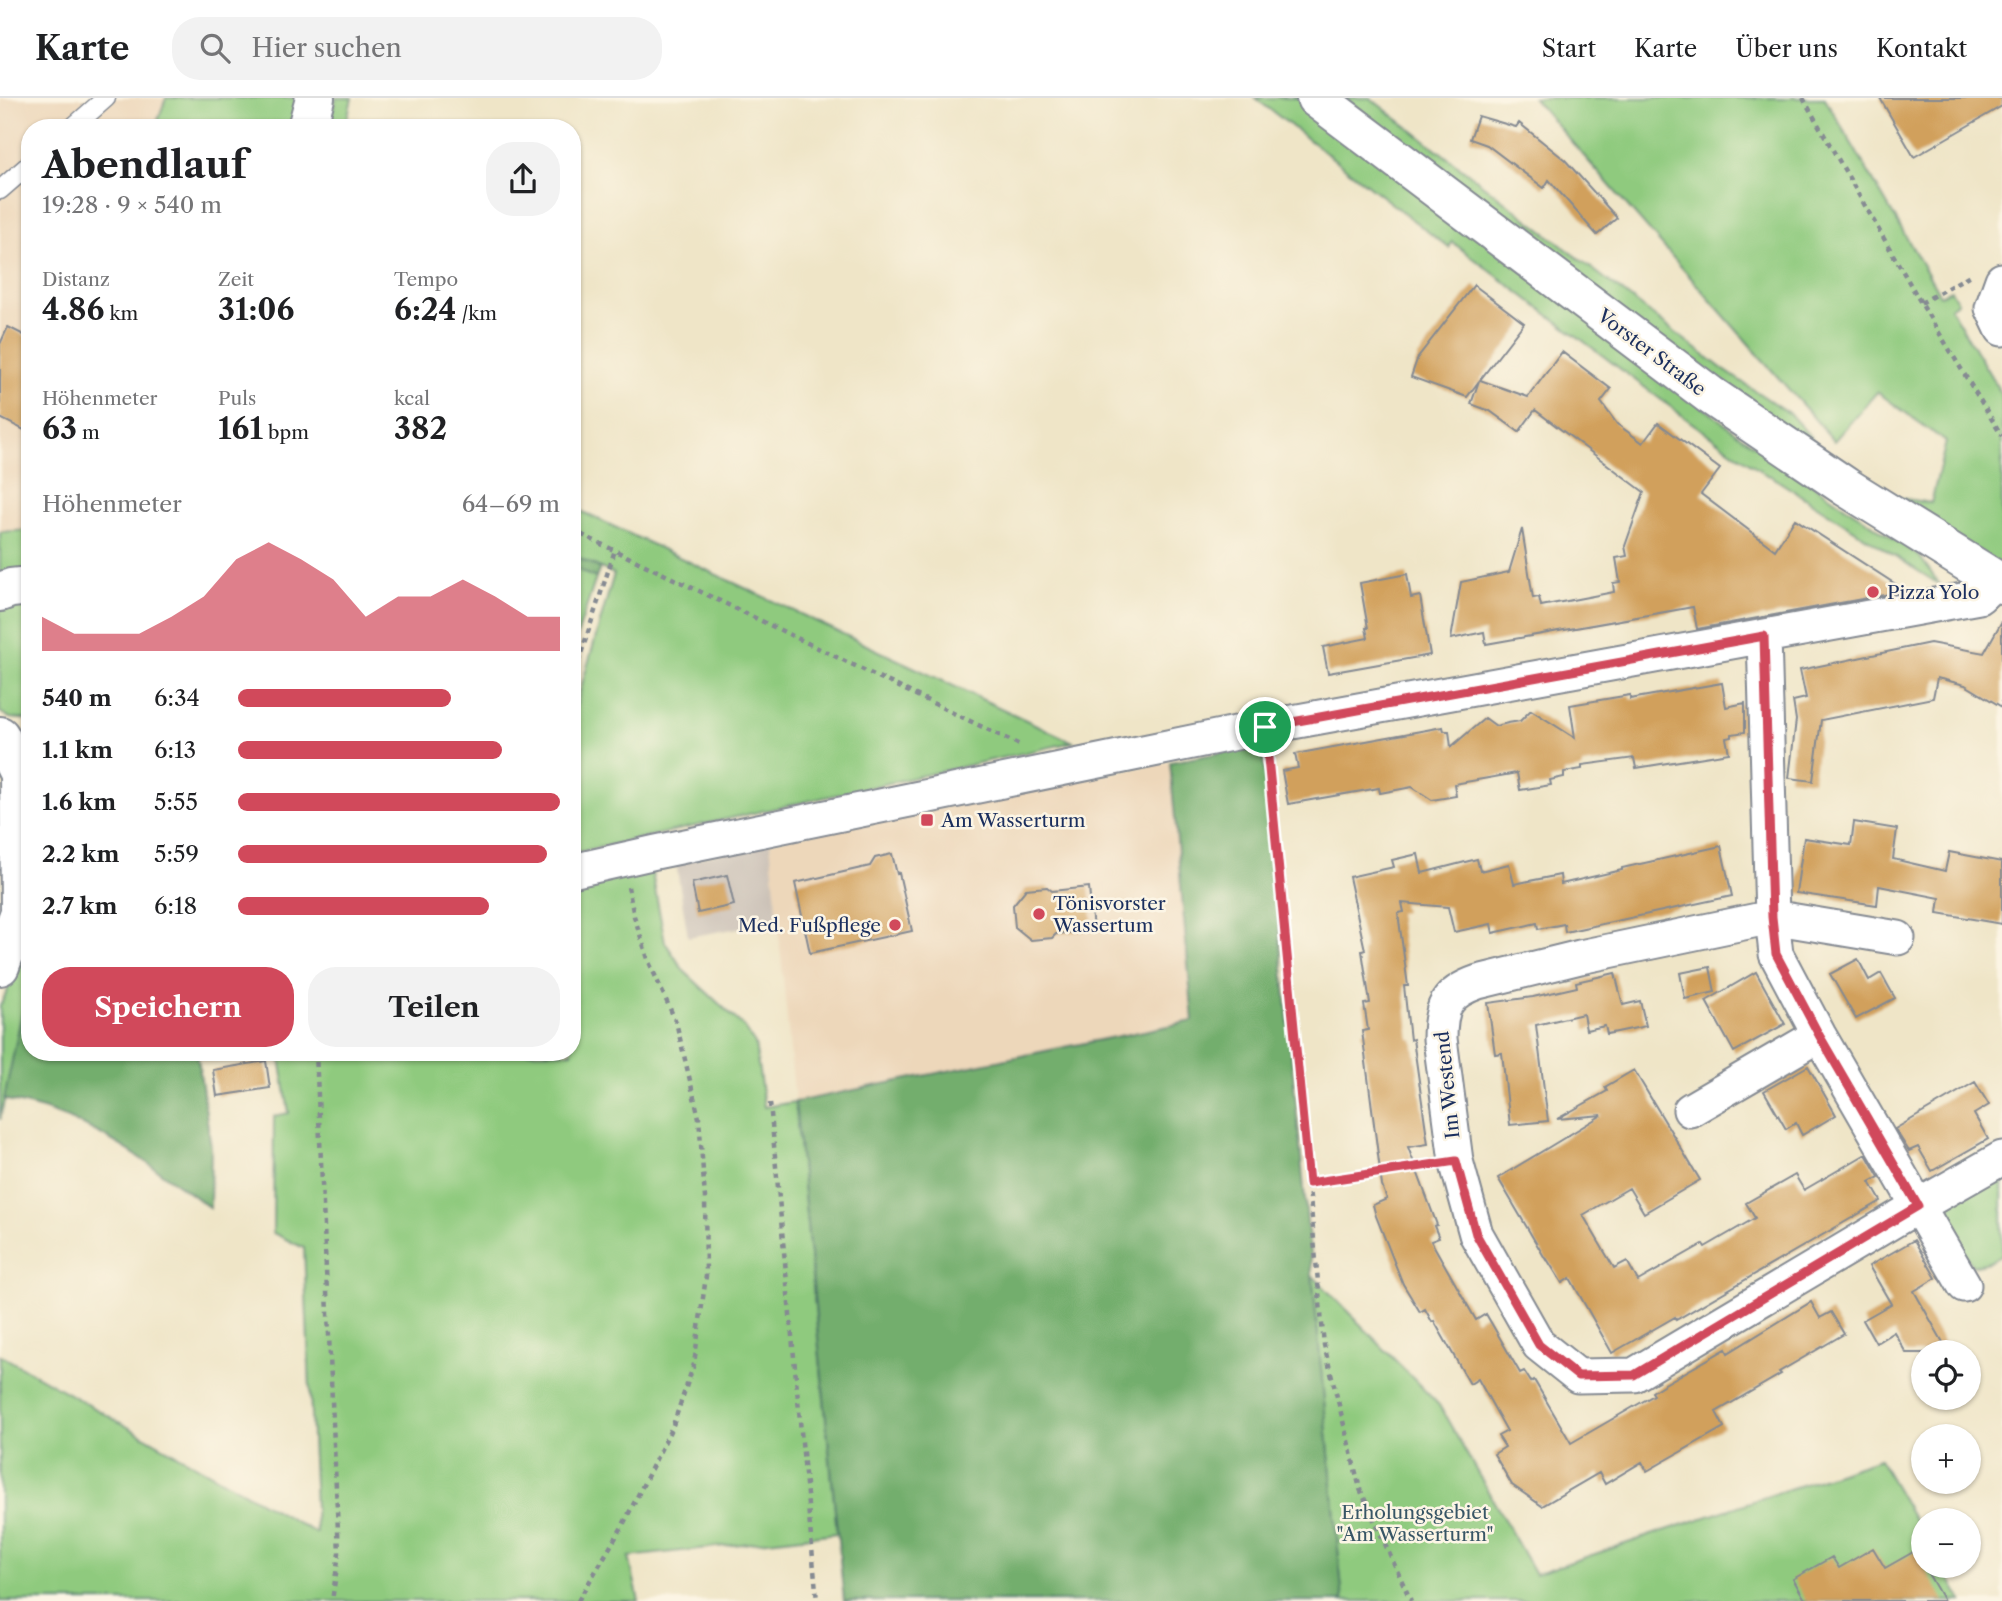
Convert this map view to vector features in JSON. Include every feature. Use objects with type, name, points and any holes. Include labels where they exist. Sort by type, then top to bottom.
[{"type":"street","points":[[309,119],[315,98]]},
{"type":"street","name":"Vorster Straße","points":[[1316,98],[1710,395],[1846,488],[1999,583]]},
{"type":"street","points":[[581,869],[1265,727],[1979,597],[1999,583]]},
{"type":"street","points":[[0,592],[21,587]]},
{"type":"street","points":[[1764,636],[1772,917],[1776,954],[1819,1035],[1964,1285]]},
{"type":"street","points":[[0,734],[21,737]]},
{"type":"street","points":[[0,734],[19,774],[21,817]]},
{"type":"street","points":[[0,966],[21,913]]},
{"type":"street","name":"Im Westend","points":[[1898,938],[1772,917],[1580,957],[1464,987],[1443,1007],[1440,1040],[1456,1161],[1476,1234],[1539,1345],[1578,1376],[1634,1375],[2002,1158]]},
{"type":"street","points":[[1690,1110],[1819,1035]]},
{"type":"lane","points":[[82,119],[106,98]]},
{"type":"lane","points":[[0,190],[21,172]]},
{"type":"path","points":[[1803,98],[1921,303],[2002,436]]},
{"type":"path","points":[[1921,303],[1970,275],[1999,306]]},
{"type":"path","points":[[581,534],[1067,767]]},
{"type":"path","points":[[581,654],[615,550]]},
{"type":"path","points":[[1265,727],[1324,1345],[1360,1489],[1411,1601]]},
{"type":"path","points":[[578,1601],[622,1527],[673,1425],[694,1364],[706,1276],[705,1198],[699,1118],[676,1022],[649,962],[634,916],[623,859]]},
{"type":"path","points":[[316,1061],[339,1553],[332,1601]]},
{"type":"path","points":[[770,1103],[817,1601]]},
{"type":"path","points":[[1309,1183],[1456,1161]]},
{"type":"shaded area","points":[[0,98],[166,98],[158,119],[21,119],[21,531],[0,532]]},
{"type":"shaded area","points":[[1170,762],[1194,1021],[795,1102],[770,842]]},
{"type":"shaded area","points":[[770,842],[778,921],[688,937],[676,863]]},
{"type":"green space","points":[[166,98],[298,98],[293,119],[158,119]]},
{"type":"green space","points":[[336,98],[352,98],[347,119],[330,119]]},
{"type":"green space","points":[[1255,98],[1298,98],[1737,433],[1920,557],[1940,585],[1768,476],[1692,423],[1452,242],[1449,248]]},
{"type":"green space","points":[[1345,98],[1370,98],[1724,370],[1790,414],[1832,461],[1715,383]]},
{"type":"green space","points":[[1533,98],[1825,98],[1940,295],[1951,290],[1958,302],[1950,307],[2002,395],[2002,570],[1880,495],[1931,503],[1946,442],[1877,392],[1834,441]]},
{"type":"green space","points":[[581,511],[1073,742],[581,852],[581,688],[614,574],[581,559]]},
{"type":"green space","points":[[21,531],[21,575],[0,576],[0,532]]},
{"type":"green space","points":[[581,559],[600,568],[596,578],[581,571]]},
{"type":"green space","points":[[581,571],[596,578],[581,624]]},
{"type":"green space","points":[[21,605],[21,719],[10,718],[0,712],[0,610]]},
{"type":"green space","points":[[1262,745],[1343,1601],[844,1601],[795,1102],[1193,1021],[1170,762]]},
{"type":"green space","points":[[651,868],[665,942],[684,971],[743,1026],[755,1044],[764,1107],[795,1102],[837,1533],[629,1557],[639,1601],[0,1601],[0,1355],[316,1533],[304,1248],[273,1233],[274,1116],[289,1113],[280,1061],[581,1061],[581,884]]},
{"type":"green space","points":[[21,962],[21,1018],[0,1120],[0,1006]]},
{"type":"green space","points":[[21,1018],[21,1061],[198,1061],[211,1147],[210,1208],[111,1140],[68,1118],[4,1099]]},
{"type":"green space","points":[[2002,1173],[2002,1254],[1989,1262],[1972,1266],[1943,1216],[1952,1203]]},
{"type":"green space","name":"Erholungsgebiet \"Am Wasserturm\"","points":[[1312,1275],[1439,1405],[1535,1574],[1879,1459],[1911,1514],[1911,1578],[1949,1578],[1962,1601],[1343,1601]]},
{"type":"building","points":[[1880,98],[2002,98],[2002,106],[1914,157]]},
{"type":"building","points":[[1478,116],[1516,127],[1519,123],[1565,160],[1617,218],[1597,235],[1549,180],[1544,188],[1487,145],[1470,139]]},
{"type":"building","points":[[1474,285],[1524,323],[1480,380],[1528,397],[1562,352],[1611,389],[1601,402],[1617,424],[1643,443],[1658,423],[1720,469],[1701,494],[1775,550],[1795,519],[1906,591],[1697,629],[1693,607],[1486,644],[1484,632],[1451,639],[1461,582],[1509,572],[1522,529],[1533,598],[1539,597],[1541,606],[1614,592],[1613,583],[1620,582],[1616,558],[1627,556],[1625,546],[1644,492],[1535,410],[1519,432],[1490,411],[1471,404],[1479,381],[1467,397],[1411,377],[1418,357]]},
{"type":"building","points":[[8,327],[21,334],[21,428],[0,418],[0,344]]},
{"type":"building","points":[[1407,574],[1411,598],[1420,596],[1430,655],[1328,673],[1323,647],[1368,638],[1360,583]]},
{"type":"building","points":[[2002,621],[2002,707],[1965,685],[1937,678],[1933,698],[1821,720],[1813,781],[1789,778],[1796,720],[1793,701],[1806,698],[1800,670],[1930,643],[1984,653]]},
{"type":"building","points":[[1722,683],[1726,707],[1745,703],[1745,732],[1726,738],[1729,753],[1636,768],[1634,758],[1582,765],[1582,769],[1564,772],[1564,777],[1550,780],[1551,785],[1520,790],[1517,773],[1454,784],[1456,796],[1432,800],[1412,787],[1380,793],[1379,788],[1288,804],[1282,771],[1298,768],[1295,754],[1443,727],[1444,731],[1449,731],[1451,747],[1485,718],[1496,726],[1520,721],[1531,710],[1575,738],[1570,705],[1630,695],[1630,699]]},
{"type":"building","points":[[1854,822],[1897,829],[1893,859],[1945,871],[1949,852],[2002,862],[2002,924],[1938,913],[1940,898],[1879,886],[1877,905],[1796,893],[1804,838],[1851,845]]},
{"type":"building","points":[[1721,846],[1732,896],[1565,932],[1564,924],[1538,929],[1537,923],[1493,933],[1491,924],[1454,932],[1448,907],[1402,903],[1404,912],[1398,913],[1408,986],[1404,986],[1410,1040],[1413,1039],[1428,1144],[1408,1147],[1437,1225],[1434,1226],[1439,1238],[1431,1241],[1476,1320],[1486,1314],[1520,1373],[1524,1371],[1531,1382],[1534,1380],[1571,1443],[1654,1395],[1652,1392],[1663,1385],[1726,1349],[1728,1353],[1811,1302],[1820,1318],[1831,1312],[1844,1334],[1716,1412],[1724,1427],[1647,1471],[1642,1462],[1605,1484],[1599,1473],[1542,1506],[1512,1485],[1494,1454],[1505,1447],[1498,1436],[1507,1431],[1478,1379],[1470,1384],[1434,1321],[1432,1322],[1425,1309],[1420,1312],[1403,1284],[1376,1216],[1373,1205],[1387,1199],[1382,1186],[1362,1031],[1368,1030],[1364,1004],[1370,1003],[1362,951],[1365,950],[1349,877],[1394,867],[1392,860],[1418,854],[1422,873],[1477,859],[1480,871],[1509,864],[1514,884],[1560,875],[1561,884]]},
{"type":"building","points":[[892,854],[912,931],[810,953],[795,883],[870,866],[875,858]]},
{"type":"building","points":[[727,875],[734,905],[698,913],[692,883]]},
{"type":"building","name":"Tönisvorster Wassertum","points":[[1047,887],[1052,891],[1089,887],[1093,930],[1031,940],[1015,927],[1013,905],[1026,889]]},
{"type":"building","points":[[1858,959],[1869,980],[1881,973],[1895,998],[1856,1019],[1830,974]]},
{"type":"building","points":[[1710,967],[1715,992],[1685,999],[1680,973]]},
{"type":"building","points":[[1756,972],[1785,1024],[1734,1052],[1706,1001]]},
{"type":"building","points":[[1615,973],[1623,1005],[1640,1001],[1646,1026],[1607,1034],[1605,1026],[1586,1030],[1583,1014],[1536,1025],[1548,1121],[1510,1125],[1502,1053],[1495,1054],[1488,1003],[1577,987],[1576,982]]},
{"type":"building","points":[[266,1061],[270,1088],[217,1096],[213,1070]]},
{"type":"building","points":[[1808,1066],[1836,1115],[1802,1135],[1796,1123],[1786,1129],[1764,1091]]},
{"type":"building","points":[[1634,1070],[1700,1180],[1644,1213],[1629,1188],[1583,1215],[1614,1268],[1627,1261],[1638,1281],[1755,1218],[1746,1203],[1795,1175],[1804,1190],[1866,1154],[1879,1177],[1870,1182],[1881,1201],[1676,1320],[1675,1317],[1612,1353],[1570,1278],[1562,1283],[1498,1178],[1602,1115],[1557,1119],[1607,1091],[1605,1087]]},
{"type":"building","points":[[1975,1082],[1989,1105],[1974,1114],[1988,1139],[1932,1171],[1918,1147],[1909,1151],[1895,1129]]},
{"type":"building","points":[[1914,1240],[1936,1278],[1914,1291],[1942,1340],[1911,1340],[1911,1353],[1906,1353],[1894,1332],[1876,1343],[1863,1320],[1891,1304],[1869,1266]]},
{"type":"building","points":[[1873,1548],[1885,1568],[1911,1553],[1911,1578],[1931,1578],[1944,1601],[1806,1601],[1793,1579],[1832,1557],[1839,1568]]},
{"type":"place","name":"Pizza Yolo","points":[[1873,592]]},
{"type":"place","name":"Am Wasserturm","points":[[927,820]]},
{"type":"place","name":"Tönisvorster Wassertum","points":[[1039,914]]},
{"type":"place","name":"Med. Fußpflege","points":[[895,925]]},
{"type":"route","points":[[1764,636],[1772,917],[1776,954],[1819,1035],[1918,1206],[1634,1375],[1578,1376],[1539,1345],[1476,1234],[1456,1161],[1309,1183],[1265,727],[1764,636]]}]
